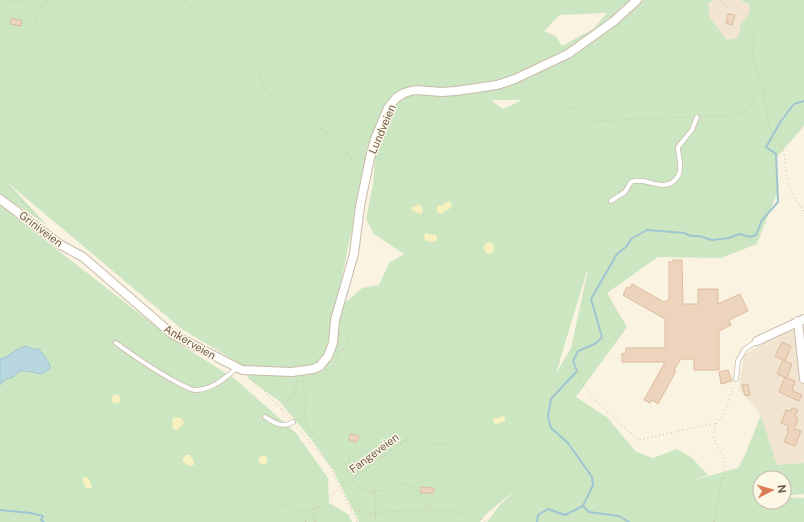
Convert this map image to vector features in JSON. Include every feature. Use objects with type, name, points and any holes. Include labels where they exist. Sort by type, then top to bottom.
[{"type":"street","name":"Lundveien","points":[[309,370],[320,366],[328,356],[332,344],[335,320],[354,254],[360,206],[375,139],[388,108],[396,98],[404,93],[415,90],[442,92],[497,85],[530,73],[568,54],[599,33],[626,11],[636,0]]},
{"type":"street","name":"Griniveien","points":[[0,199],[61,245],[83,257]]},
{"type":"street","name":"Ankerveien","points":[[83,257],[172,334],[240,369]]},
{"type":"street","points":[[757,341],[801,320],[804,378]]},
{"type":"street","points":[[240,369],[285,372],[309,370]]},
{"type":"lane","points":[[611,201],[625,192],[631,182],[636,180],[663,186],[673,182],[678,176],[680,168],[678,147],[692,130],[697,117]]},
{"type":"lane","points":[[736,379],[738,361],[745,348],[757,341]]},
{"type":"lane","points":[[116,343],[166,377],[195,391],[221,382],[240,369]]},
{"type":"lane","points":[[265,417],[279,425],[285,426],[292,422]]},
{"type":"path","points":[[0,4],[15,0],[22,2],[25,0]]},
{"type":"path","points":[[21,36],[32,27],[47,0]]},
{"type":"path","points":[[184,0],[190,8],[206,19],[223,36],[233,44],[246,51],[259,72],[262,87],[296,115],[328,133],[345,149],[353,160],[365,183]]},
{"type":"path","points":[[721,0],[726,8]]},
{"type":"path","points":[[626,11],[638,21]]},
{"type":"path","points":[[744,27],[754,37],[752,59],[763,89],[771,136],[782,146],[787,176],[796,202],[804,211]]},
{"type":"path","points":[[571,108],[577,109],[596,121],[730,115],[741,113],[751,105],[757,93],[763,89],[804,68]]},
{"type":"path","points":[[497,85],[521,98]]},
{"type":"path","points":[[0,178],[42,221]]},
{"type":"path","points":[[559,362],[580,373],[580,380],[598,402],[638,440],[716,424]]},
{"type":"path","points":[[240,369],[282,410],[329,465],[357,522]]},
{"type":"path","points":[[282,410],[292,394],[300,374],[309,370]]},
{"type":"path","points":[[309,370],[303,385],[307,399],[304,412],[306,425],[309,431],[335,452],[346,455],[349,459],[351,480],[358,487],[374,492],[384,490],[398,484],[415,486],[429,511]]},
{"type":"path","points":[[714,522],[725,463],[724,457],[712,434],[716,424],[725,412],[736,379]]},
{"type":"path","name":"Fangeveien","points":[[305,522],[319,506],[340,487],[404,441],[424,418],[441,402]]},
{"type":"path","points":[[404,441],[418,439],[436,445],[448,443]]},
{"type":"path","points":[[374,492],[376,498],[376,522]]},
{"type":"path","points":[[275,501],[296,511],[304,512],[319,506]]},
{"type":"path","points":[[351,508],[368,513],[403,510],[453,511],[484,521]]},
{"type":"path","points":[[314,512],[316,522]]},
{"type":"shaded area","points":[[714,0],[739,0],[749,5],[750,12],[741,24],[738,38],[727,40],[710,18],[707,3]]},
{"type":"shaded area","points":[[804,320],[804,463],[777,465],[761,415],[739,389],[744,355]]},
{"type":"green space","points":[[0,0],[714,0],[708,3],[710,18],[727,40],[738,38],[741,24],[750,12],[749,4],[739,0],[804,0],[804,126],[776,158],[779,188],[757,244],[721,258],[658,257],[607,293],[627,327],[576,397],[608,418],[636,452],[653,458],[677,449],[692,458],[708,475],[690,481],[738,468],[761,415],[777,465],[804,463],[804,494],[792,495],[792,470],[752,470],[752,510],[792,510],[792,497],[804,498],[804,522],[487,522],[499,506],[515,490],[484,516],[480,522],[359,522],[333,470],[310,438],[279,401],[249,379],[239,363],[183,330],[7,182],[47,225],[0,194]],"holes":[[[607,13],[593,29],[562,46],[556,36],[544,31],[560,15]],[[491,100],[522,100],[503,109]],[[389,109],[392,110],[376,144],[373,184],[366,219],[374,234],[404,254],[389,263],[379,285],[362,288],[340,307],[326,352],[365,168]],[[588,270],[571,348],[556,373],[587,271]]]},
{"type":"green space","points":[[0,205],[172,339],[235,379],[296,433],[328,478],[329,503],[348,514],[352,522],[0,522]]},
{"type":"sand","points":[[449,201],[452,206],[448,210],[441,214],[437,212],[437,207],[439,205],[442,206]]},
{"type":"sand","points":[[419,204],[422,206],[423,212],[420,214],[413,211],[411,208]]},
{"type":"sand","points":[[426,233],[431,235],[435,234],[437,236],[437,240],[431,243],[429,241],[425,241],[424,235]]},
{"type":"sand","points":[[489,242],[493,244],[495,248],[493,252],[489,254],[485,252],[483,248],[485,244]]},
{"type":"sand","points":[[116,394],[121,399],[116,404],[111,399]]},
{"type":"sand","points":[[502,415],[505,417],[505,421],[496,424],[494,423],[493,418],[499,418]]},
{"type":"sand","points":[[175,417],[181,418],[184,423],[178,430],[174,430],[173,428],[172,420]]},
{"type":"sand","points":[[186,455],[190,455],[194,461],[194,465],[189,466],[183,462],[183,458]]},
{"type":"sand","points":[[263,455],[268,460],[263,465],[258,460]]},
{"type":"sand","points":[[86,477],[89,479],[92,486],[88,489],[83,481],[83,478]]},
{"type":"water","points":[[27,346],[32,349],[39,349],[48,361],[50,369],[41,374],[20,371],[13,377],[6,379],[0,385],[0,359]]},
{"type":"building","points":[[728,14],[735,15],[732,25],[726,23]]},
{"type":"building","points":[[12,18],[22,21],[21,26],[10,24]]},
{"type":"building","points":[[673,260],[682,260],[683,304],[698,304],[698,289],[718,289],[718,304],[740,294],[748,311],[729,320],[731,325],[719,331],[719,370],[694,370],[694,359],[681,359],[674,370],[676,371],[658,404],[652,400],[650,403],[644,400],[665,362],[622,362],[622,353],[626,354],[626,348],[665,348],[665,319],[623,295],[627,287],[630,288],[632,284],[664,302],[669,299],[669,262],[673,262]]},
{"type":"building","points":[[782,342],[791,346],[785,361],[775,356]]},
{"type":"building","points":[[783,360],[792,364],[787,378],[777,374]]},
{"type":"building","points":[[728,370],[732,381],[721,384],[719,372]]},
{"type":"building","points":[[785,377],[795,381],[792,389],[793,391],[802,395],[799,401],[779,392]]},
{"type":"building","points":[[748,384],[750,395],[745,396],[742,385]]},
{"type":"building","points":[[792,408],[798,410],[795,416],[798,420],[794,429],[801,431],[795,446],[784,442],[789,426],[781,423],[786,410],[791,411]]},
{"type":"building","points":[[350,434],[359,436],[357,442],[349,440]]},
{"type":"building","points":[[421,487],[434,488],[434,493],[421,493]]},
{"type":"waterway","points":[[583,506],[593,485],[592,477],[568,443],[551,428],[548,416],[551,399],[577,371],[573,361],[578,351],[595,344],[602,337],[591,299],[617,254],[627,246],[631,239],[647,230],[684,233],[691,236],[699,236],[712,240],[729,238],[739,234],[750,237],[756,235],[762,220],[778,202],[776,154],[766,147],[781,121],[794,104],[804,101]]},
{"type":"waterway","points":[[583,506],[589,512],[619,516],[629,522]]},
{"type":"waterway","points":[[537,522],[538,515],[548,509],[565,515],[583,506]]},
{"type":"waterway","points":[[0,510],[31,513],[43,516],[41,520],[44,522]]}]
